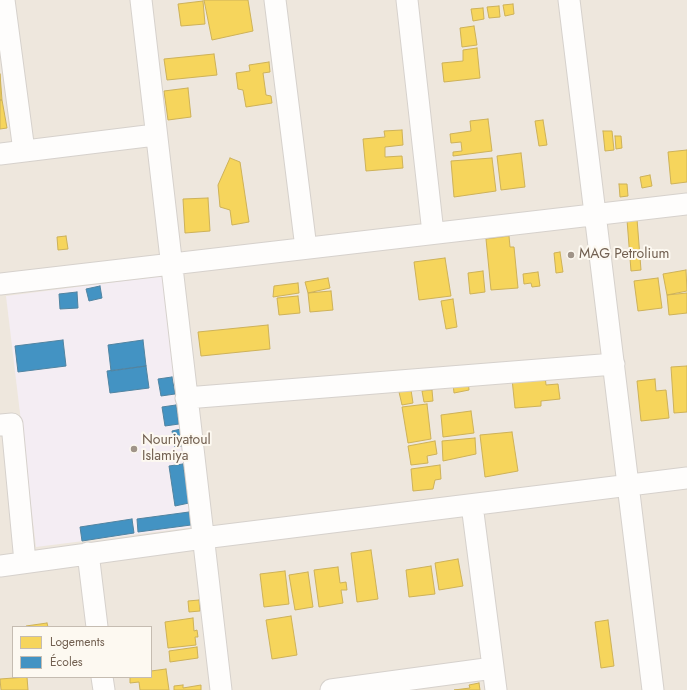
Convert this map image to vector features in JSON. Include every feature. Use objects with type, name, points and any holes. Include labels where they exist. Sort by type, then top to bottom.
[{"type":"street","points":[[4,0],[24,151]]},
{"type":"street","points":[[141,0],[155,135],[221,690]]},
{"type":"street","points":[[275,0],[306,248]]},
{"type":"street","points":[[407,0],[433,233]]},
{"type":"street","points":[[569,0],[653,690]]},
{"type":"street","points":[[0,154],[155,135]]},
{"type":"street","points":[[0,284],[687,204]]},
{"type":"street","points":[[186,398],[614,364]]},
{"type":"street","points":[[0,425],[12,424],[25,562]]},
{"type":"street","points":[[0,566],[203,538],[629,487],[687,478]]},
{"type":"street","points":[[472,505],[496,690]]},
{"type":"street","points":[[88,553],[97,626]]},
{"type":"street","points":[[331,690],[493,668]]},
{"type":"street","points":[[102,678],[104,690]]},
{"type":"shaded area","points":[[0,0],[687,0],[687,690],[0,690]]},
{"type":"shaded area","points":[[163,276],[194,527],[36,547],[6,296]]},
{"type":"building: Logements","points":[[204,0],[248,0],[253,31],[212,40]]},
{"type":"building: Logements","points":[[203,1],[205,24],[181,26],[178,4]]},
{"type":"building: Logements","points":[[513,4],[514,14],[505,16],[503,5]]},
{"type":"building: Logements","points":[[499,6],[500,17],[489,18],[487,7]]},
{"type":"building: Logements","points":[[483,8],[484,19],[473,21],[471,9]]},
{"type":"building: Logements","points":[[474,26],[477,45],[462,47],[460,28]]},
{"type":"building: Logements","points":[[477,48],[480,78],[444,82],[442,63],[463,61],[463,50]]},
{"type":"building: Logements","points":[[214,54],[217,75],[167,80],[164,59]]},
{"type":"building: Logements","points":[[269,62],[270,72],[263,73],[266,95],[271,96],[272,103],[246,107],[243,90],[238,89],[236,73],[250,71],[249,65]]},
{"type":"building: Logements","points":[[0,74],[2,100],[0,100]]},
{"type":"building: Logements","points":[[188,88],[191,117],[168,120],[164,91]]},
{"type":"building: Logements","points":[[0,100],[2,100],[7,128],[0,129]]},
{"type":"building: Logements","points":[[488,119],[492,151],[453,156],[453,152],[462,151],[461,142],[451,143],[450,134],[471,131],[470,121]]},
{"type":"building: Logements","points":[[543,120],[547,145],[539,146],[535,121]]},
{"type":"building: Logements","points":[[402,130],[403,145],[385,147],[385,157],[402,156],[403,168],[366,171],[363,139],[385,137],[384,131]]},
{"type":"building: Logements","points":[[603,131],[612,131],[614,150],[605,151]]},
{"type":"building: Logements","points":[[615,136],[621,136],[622,148],[616,149]]},
{"type":"building: Logements","points":[[687,150],[687,182],[671,184],[668,152]]},
{"type":"building: Logements","points":[[521,153],[525,187],[501,190],[497,156]]},
{"type":"building: Logements","points":[[230,158],[240,162],[249,222],[232,225],[230,210],[220,207],[218,185]]},
{"type":"building: Logements","points":[[492,158],[496,191],[454,197],[451,161]]},
{"type":"building: Logements","points":[[650,175],[652,186],[642,188],[640,177]]},
{"type":"building: Logements","points":[[619,184],[627,184],[628,196],[620,197]]},
{"type":"building: Logements","points":[[208,198],[210,231],[185,233],[183,199]]},
{"type":"building: Logements","points":[[637,219],[641,270],[631,271],[627,220]]},
{"type":"building: Logements","points":[[66,236],[68,249],[58,250],[57,237]]},
{"type":"building: Logements","points":[[509,236],[510,247],[514,247],[518,288],[491,290],[486,239]]},
{"type":"building: Logements","points":[[560,252],[563,272],[556,273],[554,253]]},
{"type":"building: Logements","points":[[445,258],[451,296],[419,300],[414,262]]},
{"type":"building: Logements","points":[[686,270],[687,291],[667,295],[663,274]]},
{"type":"building: Logements","points":[[483,271],[485,292],[470,294],[468,273]]},
{"type":"building: Logements","points":[[538,272],[540,286],[532,287],[531,283],[524,284],[523,274]]},
{"type":"building: Logements","points":[[328,278],[330,288],[308,293],[305,282]]},
{"type":"building: Logements","points":[[658,278],[662,308],[638,311],[634,281]]},
{"type":"building: Logements","points":[[298,283],[299,293],[273,297],[274,286]]},
{"type":"building: Logements","points":[[331,291],[333,310],[310,312],[308,293]]},
{"type":"building: Logements","points":[[687,293],[687,313],[669,315],[667,295]]},
{"type":"building: Logements","points":[[298,296],[300,313],[279,315],[277,298]]},
{"type":"building: Logements","points":[[453,299],[457,327],[446,329],[441,301]]},
{"type":"building: Logements","points":[[268,325],[270,349],[201,356],[198,332]]},
{"type":"building: Logements","points":[[687,366],[687,412],[674,413],[671,367]]},
{"type":"building: Logements","points":[[545,375],[546,385],[558,384],[560,399],[541,401],[541,406],[515,408],[512,379]]},
{"type":"building: Logements","points":[[655,379],[656,391],[666,390],[669,418],[641,421],[637,381]]},
{"type":"building: Logements","points":[[468,380],[469,390],[454,393],[453,383]]},
{"type":"building: Logements","points":[[411,390],[413,403],[402,405],[399,392]]},
{"type":"building: Logements","points":[[432,390],[433,401],[424,402],[422,391]]},
{"type":"building: Logements","points":[[427,404],[431,439],[408,443],[402,407]]},
{"type":"building: Logements","points":[[471,411],[474,433],[443,437],[441,415]]},
{"type":"building: Logements","points":[[512,432],[518,471],[485,477],[480,435]]},
{"type":"building: Logements","points":[[475,438],[476,454],[443,461],[442,441]]},
{"type":"building: Logements","points":[[435,441],[437,454],[427,456],[428,463],[411,465],[408,446]]},
{"type":"building: Logements","points":[[440,465],[441,479],[435,480],[433,489],[413,491],[411,469]]},
{"type":"building: Logements","points":[[371,550],[378,599],[357,602],[351,553]]},
{"type":"building: Logements","points":[[458,559],[463,586],[439,590],[435,563]]},
{"type":"building: Logements","points":[[431,566],[435,594],[409,597],[406,570]]},
{"type":"building: Logements","points":[[338,567],[340,583],[346,582],[347,590],[341,590],[343,603],[319,607],[314,570]]},
{"type":"building: Logements","points":[[285,571],[289,604],[264,607],[260,574]]},
{"type":"building: Logements","points":[[308,572],[313,607],[295,610],[289,575]]},
{"type":"building: Logements","points":[[199,600],[200,611],[189,612],[188,601]]},
{"type":"building: Logements","points":[[291,616],[297,655],[272,659],[266,620]]},
{"type":"building: Logements","points":[[193,618],[194,631],[197,630],[198,637],[195,637],[196,645],[168,648],[165,622]]},
{"type":"building: Logements","points":[[608,620],[614,666],[601,668],[595,622]]},
{"type":"building: Logements","points":[[47,623],[48,626],[26,626]]},
{"type":"building: Logements","points":[[197,647],[198,658],[170,662],[169,651]]},
{"type":"building: Logements","points":[[166,669],[169,690],[140,690],[139,682],[130,683],[130,678],[152,678],[152,671]]},
{"type":"building: Logements","points":[[27,678],[28,690],[1,690],[0,679]]},
{"type":"building: Logements","points":[[479,683],[480,690],[454,690],[470,688],[469,685]]},
{"type":"building: Logements","points":[[183,685],[183,688],[201,685],[201,690],[174,690],[174,686]]},
{"type":"building: Écoles","points":[[100,286],[102,298],[89,301],[86,289]]},
{"type":"building: Écoles","points":[[77,292],[78,308],[60,309],[59,294]]},
{"type":"building: Écoles","points":[[63,340],[66,366],[18,372],[15,346]]},
{"type":"building: Écoles","points":[[143,340],[146,366],[111,371],[108,345]]},
{"type":"building: Écoles","points":[[146,366],[149,388],[110,393],[107,371]]},
{"type":"building: Écoles","points":[[172,377],[175,394],[161,396],[158,379]]},
{"type":"building: Écoles","points":[[176,405],[179,424],[165,426],[162,407]]},
{"type":"building: Écoles","points":[[181,429],[184,446],[175,447],[172,431]]},
{"type":"building: Écoles","points":[[183,464],[189,503],[175,506],[169,466]]},
{"type":"building: Écoles","points":[[189,512],[191,525],[138,532],[137,519]]},
{"type":"building: Écoles","points":[[132,519],[134,533],[82,541],[80,527]]},
{"type":"place","name":"MAG Petrolium","points":[[571,255]]},
{"type":"place","name":"Nouriyatoul Islamiya","points":[[134,449]]}]
